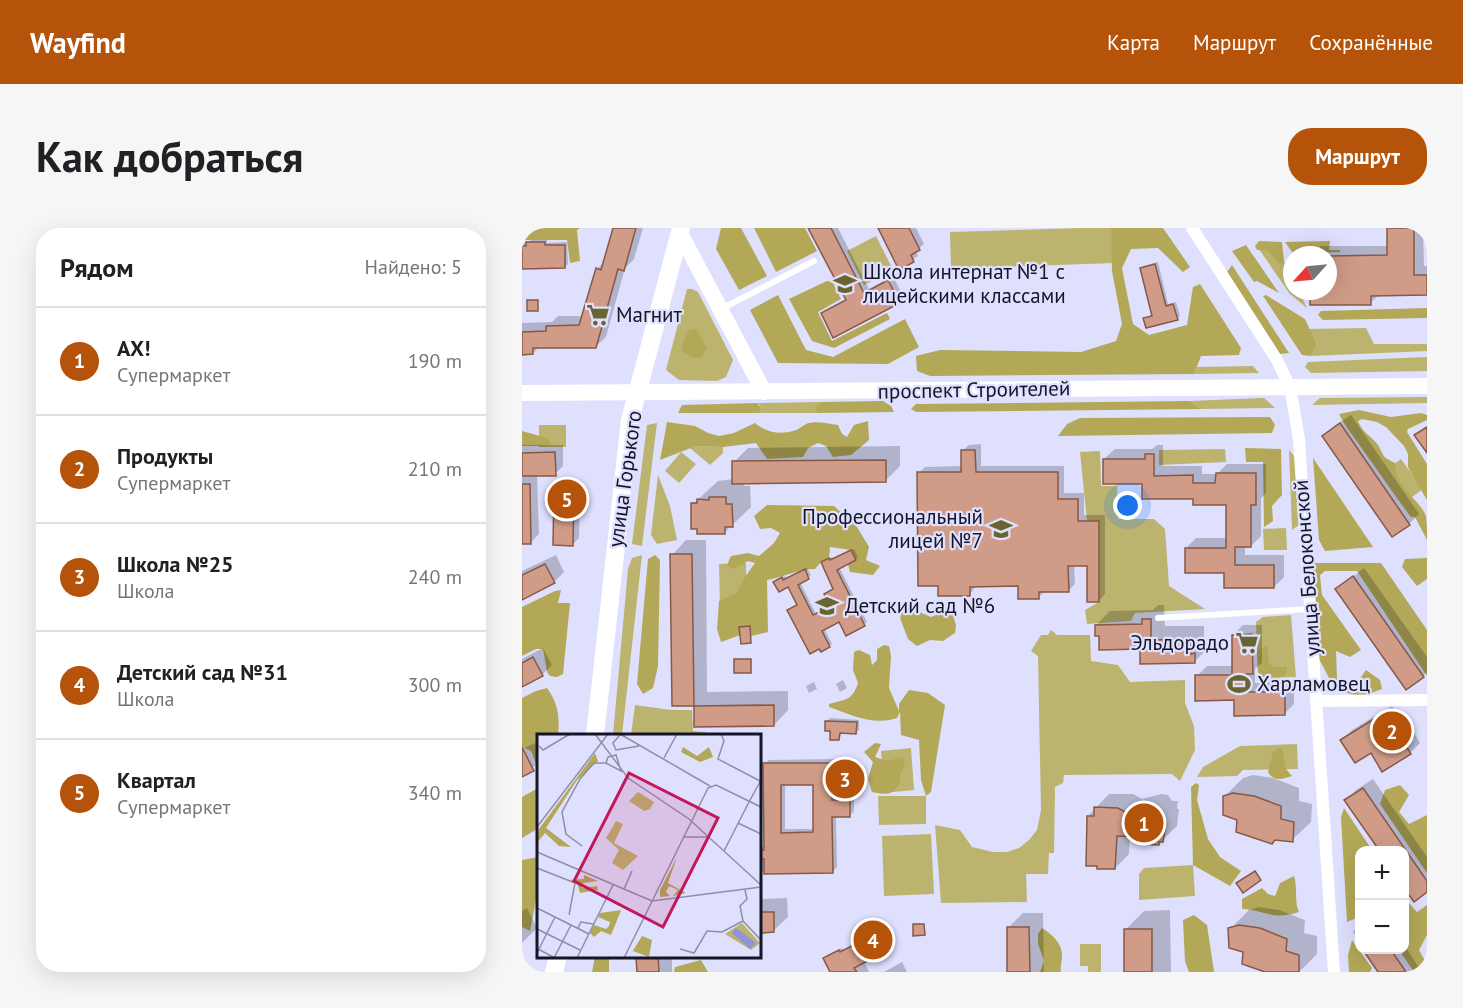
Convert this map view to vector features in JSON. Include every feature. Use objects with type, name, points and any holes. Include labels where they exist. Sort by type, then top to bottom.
[{"type":"main road","points":[[681,231],[764,392]]},
{"type":"main road","name":"улица Горького","points":[[595,734],[630,420],[681,231]]},
{"type":"main road","name":"проспект Строителей","points":[[522,393],[638,394],[1427,386]]},
{"type":"main road","points":[[554,972],[558,957]]},
{"type":"street","name":"улица Белоконской","points":[[1192,228],[1277,360],[1290,387],[1299,439],[1334,972]]},
{"type":"street","points":[[1316,701],[1427,700]]},
{"type":"lane","points":[[721,309],[814,261]]},
{"type":"lane","points":[[1158,618],[1310,609]]},
{"type":"shaded area","points":[[522,228],[580,228],[577,230],[580,261],[570,263],[567,240],[522,240]]},
{"type":"shaded area","points":[[721,228],[741,228],[767,276],[739,290],[716,249]]},
{"type":"shaded area","points":[[754,228],[805,228],[817,251],[776,272]]},
{"type":"shaded area","points":[[1111,228],[1113,263],[951,269],[950,232]]},
{"type":"shaded area","points":[[1111,228],[1163,228],[1190,267],[1183,272],[1158,248],[1131,249],[1122,268],[1133,324],[1149,335],[1187,325],[1193,287],[1200,284],[1241,348],[1239,355],[1201,356],[1194,374],[930,376],[917,371],[916,356],[940,350],[1081,352],[1116,341],[1122,324],[1112,271]]},
{"type":"shaded area","points":[[876,236],[893,270],[864,285],[847,251]]},
{"type":"shaded area","points":[[1259,241],[1282,242],[1283,262],[1278,263],[1267,250],[1257,250],[1255,246]]},
{"type":"shaded area","points":[[1330,241],[1329,246],[1288,246],[1285,242]]},
{"type":"shaded area","points":[[1275,243],[1283,259],[1283,284],[1256,245]]},
{"type":"shaded area","points":[[1246,245],[1279,293],[1257,281],[1254,282],[1232,251]]},
{"type":"shaded area","points":[[1232,265],[1289,353],[1279,354],[1227,272]]},
{"type":"shaded area","points":[[831,279],[841,299],[818,312],[832,341],[887,313],[890,319],[834,348],[812,341],[789,299]]},
{"type":"shaded area","points":[[687,289],[698,292],[733,360],[726,377],[717,381],[679,380],[666,370]]},
{"type":"shaded area","points":[[778,295],[806,350],[833,357],[905,319],[919,347],[888,364],[778,363],[750,310]]},
{"type":"shaded area","points":[[1266,295],[1305,319],[1317,345],[1311,356],[1302,355],[1263,296]]},
{"type":"shaded area","points":[[1297,300],[1303,300],[1307,308]]},
{"type":"shaded area","points":[[1427,308],[1427,318],[1323,320],[1318,315],[1321,311]]},
{"type":"shaded area","points":[[1366,328],[1374,344],[1427,344],[1427,351],[1311,356],[1317,345],[1309,329]]},
{"type":"shaded area","points":[[696,329],[707,349],[700,358],[688,356],[681,347],[689,330]]},
{"type":"shaded area","points":[[1427,357],[1427,371],[1311,373],[1305,367],[1308,362]]},
{"type":"shaded area","points":[[1253,366],[1259,373],[1194,374],[1197,367]]},
{"type":"shaded area","points":[[1427,397],[1427,403],[1312,405],[1320,398]]},
{"type":"shaded area","points":[[1264,398],[1275,408],[1202,409],[1189,401]]},
{"type":"shaded area","points":[[883,401],[891,406],[894,412],[817,413],[815,407],[821,402]]},
{"type":"shaded area","points":[[1189,401],[1202,409],[916,412],[911,409],[916,404]]},
{"type":"shaded area","points":[[821,402],[816,407],[817,413],[759,413],[762,409],[758,403]]},
{"type":"shaded area","points":[[757,403],[762,409],[759,413],[678,413],[682,405]]},
{"type":"shaded area","points":[[1359,410],[1391,417],[1421,413],[1427,415],[1427,420],[1408,429],[1407,432],[1427,464],[1427,500],[1408,467],[1408,454],[1404,446],[1386,427],[1377,422],[1362,419],[1358,421],[1384,456],[1395,463],[1399,480],[1422,509],[1426,516],[1427,540],[1415,517],[1411,517],[1405,509],[1339,414]]},
{"type":"shaded area","points":[[1270,417],[1275,425],[1272,433],[1058,436],[1067,424],[1080,418]]},
{"type":"shaded area","points":[[868,421],[869,440],[851,455],[833,457],[826,446],[818,443],[808,448],[803,457],[767,459],[756,443],[723,447],[696,446],[660,460],[667,422],[695,426],[719,436],[734,433],[755,423],[769,431],[780,433],[791,432],[809,423],[820,422],[838,425],[842,434],[847,437],[854,425]]},
{"type":"shaded area","points":[[657,423],[642,546],[632,544],[647,425]]},
{"type":"shaded area","points":[[539,425],[566,425],[566,447],[539,447]]},
{"type":"shaded area","points":[[522,431],[547,438],[552,444],[522,446]]},
{"type":"shaded area","points":[[696,446],[723,447],[723,453],[710,465],[690,448]]},
{"type":"shaded area","points":[[1245,448],[1281,449],[1282,495],[1272,506],[1273,521],[1264,527],[1263,462],[1246,462]]},
{"type":"shaded area","points":[[1225,449],[1226,462],[1159,465],[1159,450]]},
{"type":"shaded area","points":[[1289,450],[1295,457],[1300,524],[1292,530]]},
{"type":"shaded area","points":[[1100,451],[1101,486],[1117,486],[1118,519],[1154,519],[1165,529],[1169,586],[1205,609],[1135,613],[1131,621],[1087,624],[1085,610],[1099,602],[1099,521],[1087,521],[1080,452]]},
{"type":"shaded area","points":[[681,452],[696,464],[679,483],[665,471]]},
{"type":"shaded area","points":[[1313,458],[1373,547],[1325,551],[1319,540]]},
{"type":"shaded area","points":[[1401,459],[1423,489],[1408,500],[1387,469]]},
{"type":"shaded area","points":[[658,475],[670,506],[677,540],[657,544],[651,535]]},
{"type":"shaded area","points":[[767,505],[834,506],[857,527],[869,547],[866,560],[880,566],[873,575],[850,572],[848,564],[856,560],[851,550],[830,547],[829,558],[815,569],[767,580],[768,632],[751,636],[750,626],[740,627],[740,635],[721,642],[717,629],[719,601],[737,593],[755,563],[748,561],[734,569],[727,565],[731,556],[748,553],[759,556],[774,543],[780,533],[771,528],[760,529],[754,516]]},
{"type":"shaded area","points":[[1286,528],[1287,550],[1264,550],[1263,529]]},
{"type":"shaded area","points":[[642,555],[622,734],[613,734],[628,569],[632,558]]},
{"type":"shaded area","points":[[655,555],[660,560],[658,666],[653,688],[643,694],[637,684],[648,559]]},
{"type":"shaded area","points":[[1427,558],[1427,579],[1417,586],[1402,567],[1405,559]]},
{"type":"shaded area","points":[[746,563],[747,607],[720,608],[719,564]]},
{"type":"shaded area","points":[[1312,563],[1381,563],[1427,630],[1427,676],[1357,571],[1325,571],[1320,575],[1322,595],[1361,650],[1350,657],[1336,651],[1337,678],[1340,681],[1357,683],[1366,670],[1380,680],[1382,689],[1360,697],[1335,689],[1319,659]]},
{"type":"shaded area","points":[[561,590],[558,603],[570,603],[563,674],[557,677],[550,676],[547,672],[543,649],[536,649],[522,656],[522,607]]},
{"type":"shaded area","points":[[910,608],[931,617],[941,613],[953,615],[956,625],[955,633],[943,641],[930,640],[917,646],[908,639],[900,618],[903,611]]},
{"type":"shaded area","points":[[1291,615],[1296,677],[1264,678],[1258,672],[1256,622],[1263,617]]},
{"type":"shaded area","points":[[1051,630],[1057,635],[1090,635],[1091,661],[1118,665],[1130,682],[1185,680],[1185,703],[1194,726],[1195,750],[1180,781],[1172,774],[1064,775],[1063,783],[1055,787],[1054,853],[1049,853],[1048,874],[1026,874],[1027,902],[941,903],[935,825],[960,830],[972,847],[993,852],[1007,852],[1019,848],[1037,830],[1041,810],[1038,656],[1031,651],[1041,635],[1048,635]]},
{"type":"shaded area","points":[[884,645],[889,646],[891,656],[889,688],[899,711],[899,704],[909,690],[928,693],[945,705],[931,792],[926,796],[921,780],[919,740],[901,735],[900,712],[897,718],[879,721],[863,719],[829,707],[829,704],[851,696],[856,689],[858,683],[853,670],[854,652],[859,650],[870,655],[872,665],[877,660],[877,649]]},
{"type":"shaded area","points":[[1267,645],[1269,664],[1274,667],[1287,667],[1287,673],[1283,677],[1264,678],[1258,672],[1257,651]]},
{"type":"shaded area","points":[[547,688],[554,699],[559,722],[558,734],[537,734],[537,766],[531,751],[522,747],[522,698]]},
{"type":"shaded area","points":[[635,705],[671,710],[692,710],[693,731],[708,734],[631,734]]},
{"type":"shaded area","points":[[875,743],[881,744],[875,757],[887,761],[903,757],[905,764],[899,777],[901,781],[889,793],[872,792],[868,779],[873,762],[864,752]]},
{"type":"shaded area","points":[[1297,744],[1298,769],[1243,770],[1237,776],[1197,777],[1203,767],[1240,746]]},
{"type":"shaded area","points":[[911,748],[914,790],[884,793],[881,751]]},
{"type":"shaded area","points":[[1278,748],[1282,749],[1286,769],[1292,776],[1282,779],[1275,778],[1268,772],[1273,752]]},
{"type":"shaded area","points":[[1196,783],[1199,785],[1197,800],[1208,839],[1220,857],[1241,871],[1230,886],[1193,865],[1191,787]]},
{"type":"shaded area","points":[[1400,785],[1409,795],[1399,812],[1409,824],[1427,815],[1427,873],[1380,804],[1385,790]]},
{"type":"shaded area","points":[[537,789],[537,829],[522,838],[522,797]]},
{"type":"shaded area","points":[[878,796],[926,796],[926,824],[879,825]]},
{"type":"shaded area","points":[[1344,808],[1369,846],[1355,846],[1355,919],[1347,922],[1341,817]]},
{"type":"shaded area","points":[[931,834],[934,894],[884,896],[882,836]]},
{"type":"shaded area","points":[[537,857],[537,895],[530,931],[522,927],[522,860]]},
{"type":"shaded area","points":[[1193,865],[1195,896],[1139,900],[1139,874],[1144,868]]},
{"type":"shaded area","points":[[1294,876],[1299,912],[1275,915],[1242,909],[1242,899],[1262,888],[1268,894],[1275,896],[1280,883]]},
{"type":"shaded area","points":[[1409,903],[1417,912],[1427,905],[1427,935],[1419,950],[1427,964],[1427,972],[1414,972],[1402,954],[1409,954]]},
{"type":"shaded area","points":[[1194,915],[1207,925],[1214,972],[1189,972],[1185,961],[1183,920]]},
{"type":"shaded area","points":[[1042,928],[1053,936],[1061,948],[1061,972],[1040,972],[1044,961],[1038,944],[1038,934]]},
{"type":"shaded area","points":[[1352,940],[1355,944],[1355,954],[1362,954],[1372,968],[1370,972],[1349,972],[1348,955]]},
{"type":"shaded area","points":[[1080,944],[1101,944],[1101,972],[1088,972],[1088,966],[1080,966]]},
{"type":"shaded area","points":[[595,957],[609,957],[609,972],[592,972]]},
{"type":"shaded area","points":[[701,960],[708,972],[674,972],[675,967]]},
{"type":"building","points":[[613,228],[636,228],[624,271],[618,269],[596,348],[533,348],[533,354],[522,355],[522,332],[546,331],[546,326],[579,325],[596,268],[601,270]]},
{"type":"building","points":[[808,228],[831,228],[864,293],[888,280],[900,303],[833,338],[821,313],[846,300]]},
{"type":"building","points":[[878,228],[909,228],[920,250],[911,255],[914,262],[899,270]]},
{"type":"building","points":[[1387,228],[1414,228],[1414,275],[1427,275],[1427,295],[1371,296],[1371,305],[1310,305],[1310,300],[1337,300],[1337,256],[1387,255]]},
{"type":"building","points":[[526,242],[565,245],[565,268],[522,269],[522,246],[526,246]]},
{"type":"building","points":[[1155,264],[1166,306],[1173,304],[1178,320],[1146,328],[1143,318],[1152,316],[1140,268]]},
{"type":"building","points":[[527,300],[538,300],[538,311],[527,311]]},
{"type":"building","points":[[1340,423],[1410,525],[1392,537],[1322,436]]},
{"type":"building","points":[[1427,427],[1427,453],[1414,435]]},
{"type":"building","points":[[961,450],[975,450],[976,472],[1058,472],[1058,499],[1078,499],[1078,521],[1099,521],[1099,602],[1087,602],[1087,566],[1068,566],[1069,592],[1039,592],[1039,599],[1018,599],[1018,586],[970,587],[970,596],[938,596],[938,586],[918,586],[917,472],[961,472]]},
{"type":"building","points":[[555,452],[556,476],[522,476],[522,453]]},
{"type":"building","points":[[1145,454],[1154,454],[1154,476],[1193,475],[1193,483],[1215,483],[1216,473],[1256,473],[1256,505],[1251,505],[1251,547],[1235,547],[1235,565],[1274,565],[1274,588],[1224,588],[1224,573],[1185,573],[1185,548],[1226,548],[1226,505],[1193,505],[1193,499],[1142,499],[1142,484],[1103,484],[1103,459],[1145,459]]},
{"type":"building","points":[[886,460],[886,482],[732,484],[732,461]]},
{"type":"building","points":[[522,484],[530,484],[531,544],[522,544]]},
{"type":"building","points":[[554,491],[574,491],[573,546],[553,545]]},
{"type":"building","points":[[709,497],[726,497],[726,504],[732,504],[733,527],[725,527],[725,534],[697,534],[697,529],[691,529],[691,503],[697,503],[697,499],[709,500]]},
{"type":"building","points":[[851,550],[856,560],[837,570],[865,626],[846,636],[839,622],[822,631],[830,647],[810,654],[787,610],[797,605],[788,587],[779,592],[773,582],[782,577],[783,580],[805,569],[809,579],[798,585],[813,615],[830,607],[824,594],[833,589],[821,562]]},
{"type":"building","points":[[670,554],[692,554],[694,706],[672,706]]},
{"type":"building","points":[[545,564],[555,583],[522,600],[522,575]]},
{"type":"building","points":[[1353,576],[1424,677],[1406,690],[1335,589]]},
{"type":"building","points":[[1142,619],[1151,619],[1151,640],[1190,639],[1191,654],[1195,653],[1195,663],[1140,664],[1140,649],[1099,650],[1099,636],[1095,636],[1095,625],[1142,624]]},
{"type":"building","points":[[750,626],[751,643],[741,644],[739,627]]},
{"type":"building","points":[[1252,634],[1253,674],[1246,674],[1246,692],[1285,692],[1285,715],[1234,716],[1234,700],[1195,701],[1195,675],[1232,675],[1232,635]]},
{"type":"building","points":[[533,657],[543,676],[522,687],[522,663]]},
{"type":"building","points":[[734,659],[751,659],[751,673],[734,673]]},
{"type":"building","points":[[774,705],[774,726],[694,727],[694,706]]},
{"type":"building","points":[[1382,714],[1390,727],[1393,725],[1411,754],[1382,772],[1371,753],[1355,763],[1340,740]]},
{"type":"building","points":[[825,721],[857,722],[856,734],[840,733],[839,740],[830,740],[830,731],[825,731]]},
{"type":"building","points":[[522,747],[534,771],[522,777]]},
{"type":"building","points":[[763,763],[832,763],[832,800],[850,800],[850,817],[832,817],[833,873],[764,874],[764,859],[760,859],[760,850],[764,850]],"holes":[[[781,785],[813,785],[813,832],[781,833]]]},
{"type":"building","points":[[1363,788],[1403,846],[1376,846],[1344,800]]},
{"type":"building","points":[[1233,793],[1254,796],[1281,806],[1281,819],[1294,822],[1293,842],[1275,840],[1272,844],[1236,832],[1237,820],[1223,815],[1223,796]]},
{"type":"building","points":[[1094,807],[1118,808],[1127,813],[1146,808],[1154,809],[1158,815],[1164,815],[1164,823],[1166,823],[1163,842],[1159,842],[1159,845],[1140,844],[1140,837],[1117,836],[1115,869],[1097,869],[1097,866],[1086,866],[1087,816],[1094,816]]},
{"type":"building","points":[[1409,855],[1427,881],[1427,892],[1414,902],[1409,895]]},
{"type":"building","points":[[1255,871],[1261,880],[1243,893],[1236,883]]},
{"type":"building","points":[[760,912],[774,912],[774,932],[761,933]]},
{"type":"building","points":[[913,924],[924,924],[925,935],[913,936]]},
{"type":"building","points":[[1239,925],[1260,928],[1287,939],[1286,951],[1299,955],[1299,972],[1265,972],[1242,964],[1243,952],[1229,948],[1228,928]]},
{"type":"building","points":[[1007,927],[1029,927],[1030,972],[1007,972]]},
{"type":"building","points":[[1124,929],[1152,929],[1152,972],[1124,972]]},
{"type":"building","points":[[869,937],[879,955],[854,968],[857,972],[830,972],[823,958]]},
{"type":"building","points":[[1366,954],[1394,954],[1406,972],[1378,972]]},
{"type":"building","points":[[658,957],[659,972],[637,972],[636,958]]},
{"type":"place","name":"Школа интернат №1 с лицейскими классами","points":[[845,284]]},
{"type":"place","name":"Магнит","points":[[598,315]]},
{"type":"place","name":"Квартал","points":[[567,499]]},
{"type":"place","name":"Профессиональный лицей №7","points":[[1001,529]]},
{"type":"place","name":"Детский сад №6","points":[[827,606]]},
{"type":"place","name":"Эльдорадо","points":[[1247,643]]},
{"type":"place","name":"Харламовец","points":[[1239,684]]},
{"type":"place","name":"Продукты","points":[[1392,731]]},
{"type":"place","name":"Школа №25","points":[[845,779]]},
{"type":"place","name":"АХ!","points":[[1144,823]]},
{"type":"place","name":"Детский сад №31","points":[[873,940]]}]
